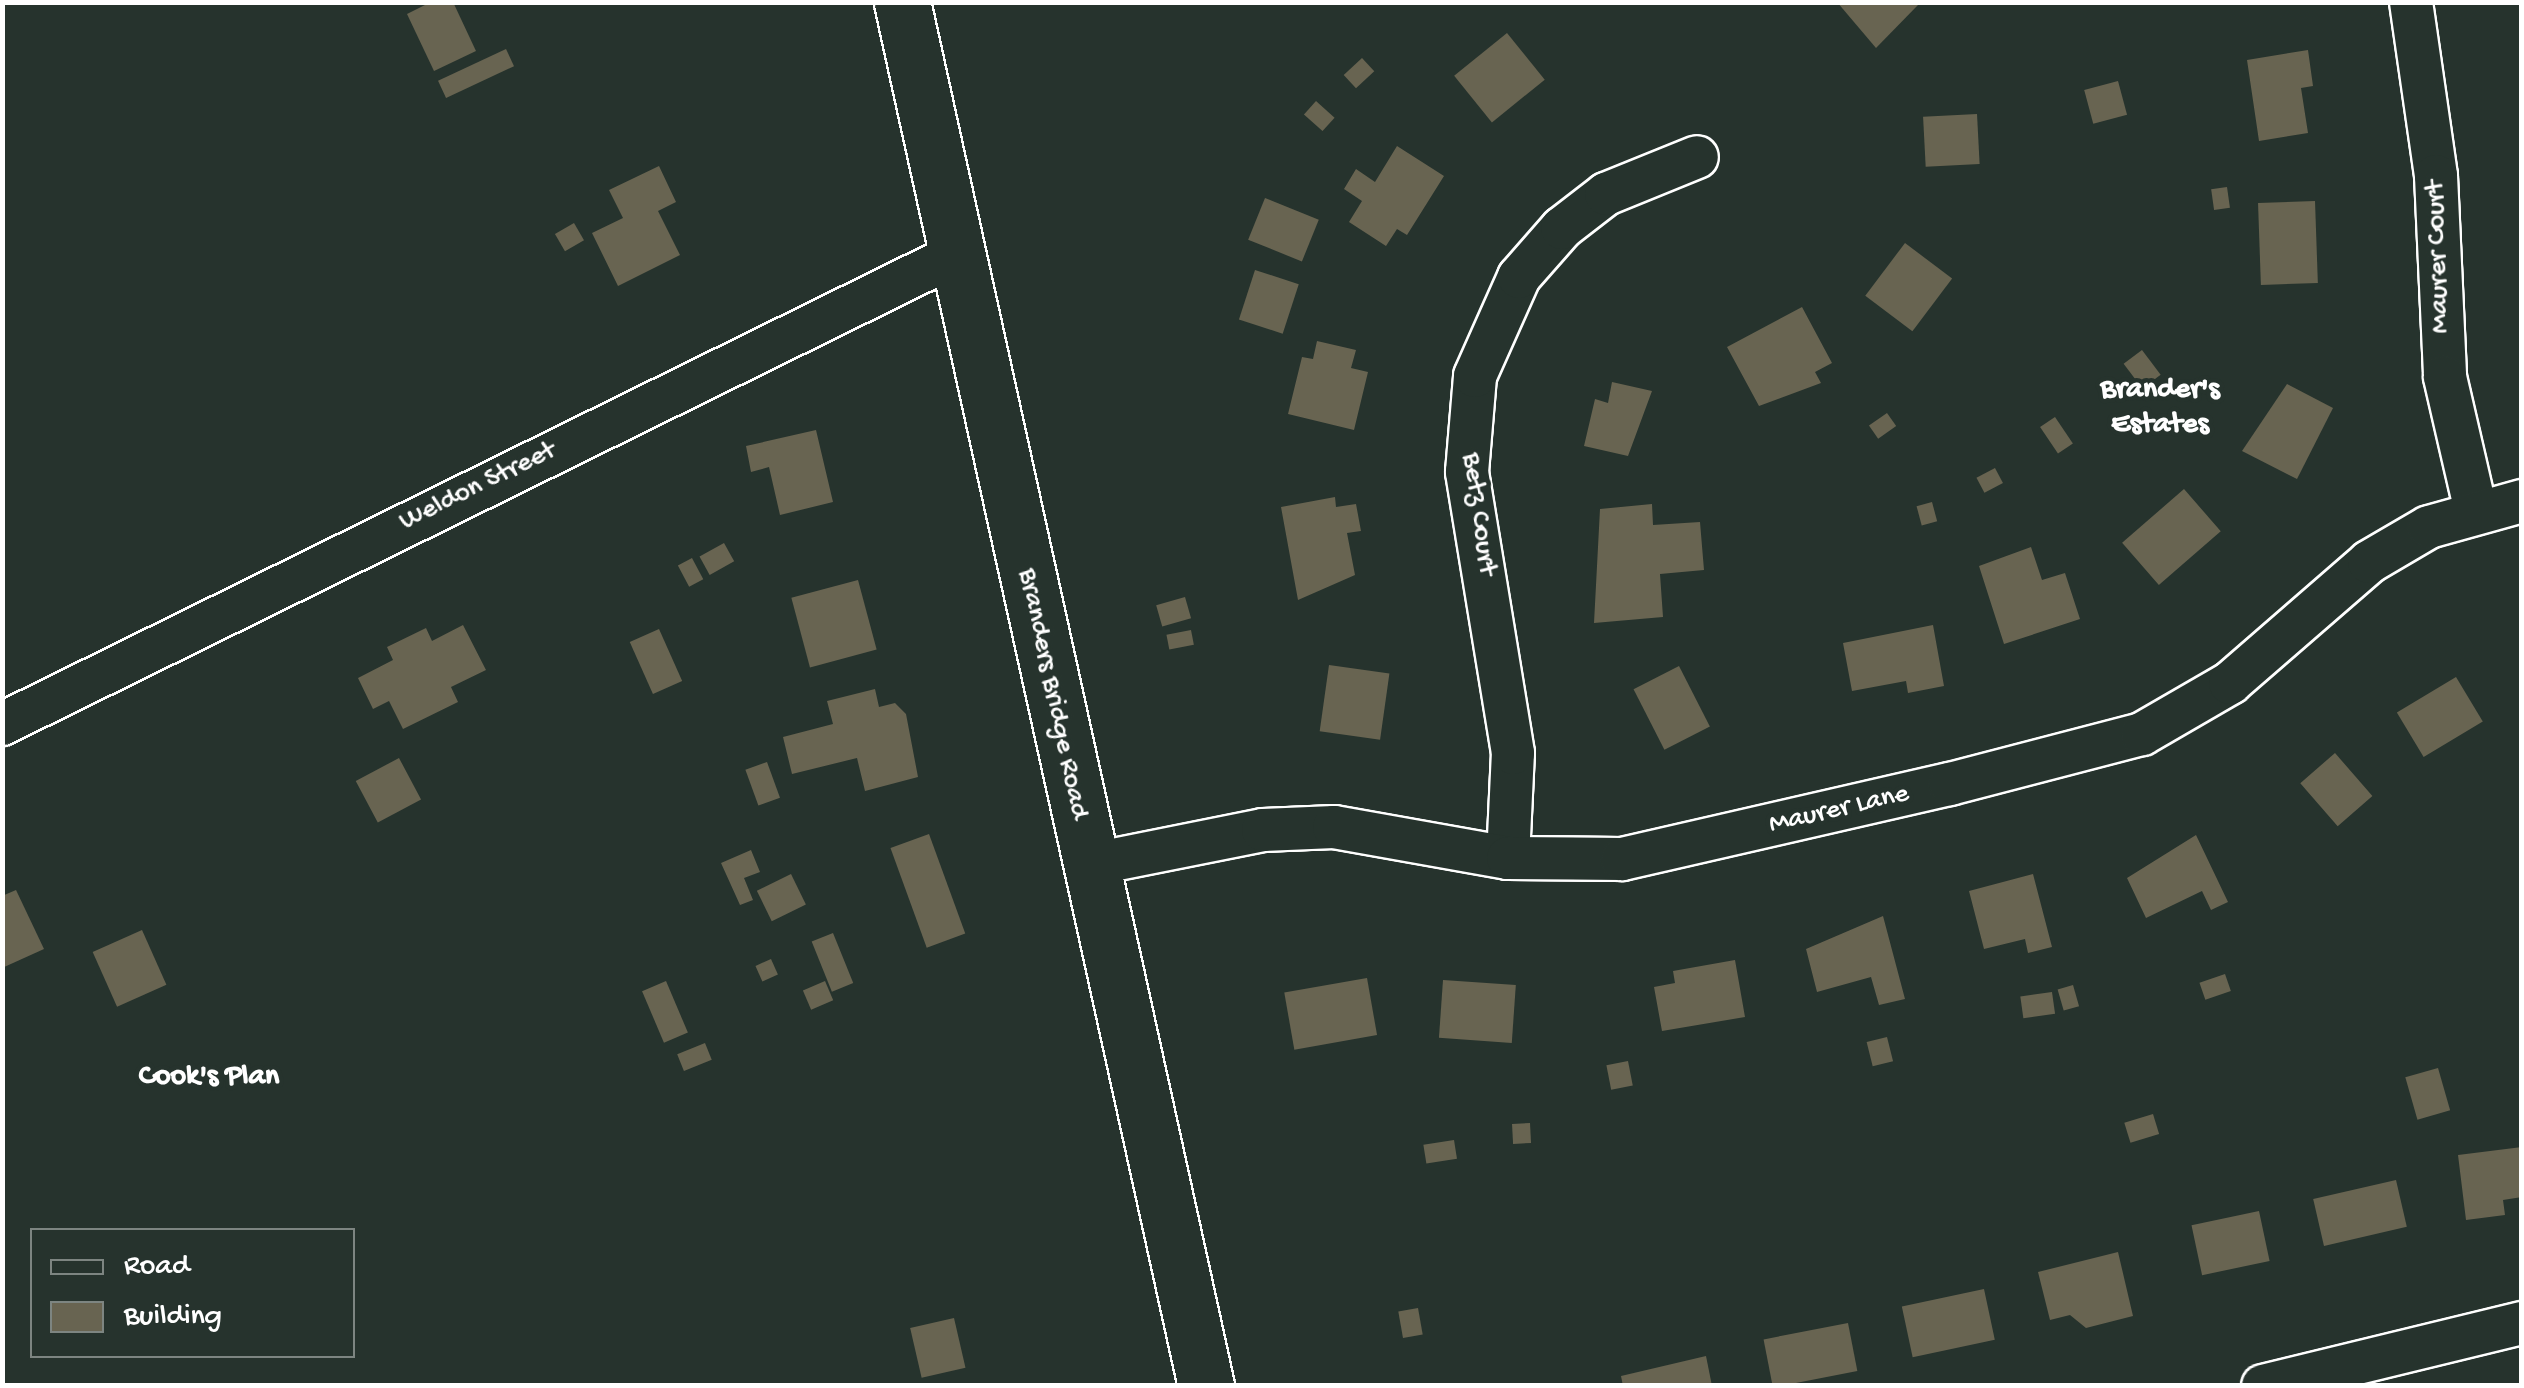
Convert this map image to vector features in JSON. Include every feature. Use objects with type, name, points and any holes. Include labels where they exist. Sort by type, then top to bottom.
[{"type":"street","name":"Branders Bridge Road","points":[[902,2],[1088,865],[1206,1386]]},
{"type":"street","name":"Maurer Court","points":[[2411,2],[2434,156],[2446,377],[2476,510]]},
{"type":"street","name":"Betz Court","points":[[1508,858],[1512,753],[1468,472],[1475,376],[1519,277],[1562,228],[1606,194],[1697,157]]},
{"type":"street","name":"Weldon Street","points":[[2,724],[957,254]]},
{"type":"street","name":"Maurer Lane","points":[[1088,865],[1263,830],[1334,827],[1508,858],[1663,852],[2142,734],[2230,682],[2369,562],[2476,510],[2522,501]]},
{"type":"street","points":[[2263,1386],[2522,1324]]},
{"type":"building","points":[[431,2],[453,2],[476,51],[434,71],[407,14]]},
{"type":"building","points":[[1837,2],[1915,2],[1918,5],[1876,48]]},
{"type":"building","points":[[1507,33],[1545,80],[1492,122],[1454,76]]},
{"type":"building","points":[[506,49],[514,66],[446,98],[438,81]]},
{"type":"building","points":[[2308,50],[2313,86],[2301,88],[2308,133],[2259,141],[2247,60]]},
{"type":"building","points":[[1362,58],[1374,71],[1356,88],[1344,75]]},
{"type":"building","points":[[2118,81],[2127,115],[2093,124],[2084,90]]},
{"type":"building","points":[[1316,101],[1335,118],[1323,131],[1304,114]]},
{"type":"building","points":[[1977,114],[1980,164],[1926,167],[1923,117]]},
{"type":"building","points":[[1397,146],[1444,176],[1407,235],[1397,229],[1386,246],[1349,222],[1362,201],[1344,189],[1356,169],[1375,182]]},
{"type":"building","points":[[659,166],[676,202],[658,211],[680,255],[618,286],[592,233],[623,218],[609,190]]},
{"type":"building","points":[[2227,187],[2230,208],[2214,210],[2211,189]]},
{"type":"building","points":[[1265,198],[1319,220],[1302,261],[1248,240]]},
{"type":"building","points":[[2315,201],[2318,283],[2261,285],[2258,203]]},
{"type":"building","points":[[574,223],[584,240],[565,251],[555,234]]},
{"type":"building","points":[[1905,243],[1952,279],[1912,331],[1865,296]]},
{"type":"building","points":[[1255,270],[1299,284],[1283,334],[1239,319]]},
{"type":"building","points":[[1802,307],[1832,363],[1815,372],[1821,383],[1759,406],[1727,347]]},
{"type":"building","points":[[1317,341],[1356,350],[1351,368],[1368,372],[1354,430],[1288,414],[1302,357],[1313,359]]},
{"type":"building","points":[[2142,350],[2161,375],[2142,389],[2124,364]]},
{"type":"building","points":[[1612,382],[1652,391],[1628,456],[1584,446],[1595,399],[1608,403]]},
{"type":"building","points":[[2287,384],[2333,408],[2297,479],[2242,451]]},
{"type":"building","points":[[1887,413],[1896,426],[1878,439],[1869,426]]},
{"type":"building","points":[[2055,417],[2073,444],[2058,454],[2040,427]]},
{"type":"building","points":[[816,430],[833,502],[780,515],[769,467],[751,472],[746,446]]},
{"type":"building","points":[[1995,468],[2003,483],[1984,493],[1976,478]]},
{"type":"building","points":[[2184,489],[2221,531],[2159,585],[2122,543]]},
{"type":"building","points":[[1335,497],[1336,507],[1356,504],[1361,531],[1347,533],[1355,575],[1298,600],[1281,507]]},
{"type":"building","points":[[1932,502],[1937,521],[1922,525],[1917,506]]},
{"type":"building","points":[[1652,504],[1653,525],[1700,522],[1704,570],[1660,574],[1663,617],[1594,623],[1600,509]]},
{"type":"building","points":[[724,543],[734,561],[710,575],[700,557]]},
{"type":"building","points":[[2031,547],[2042,580],[2065,573],[2080,619],[2004,644],[1979,566]]},
{"type":"building","points":[[692,558],[703,579],[689,587],[678,566]]},
{"type":"building","points":[[858,580],[877,650],[810,667],[791,598]]},
{"type":"building","points":[[1185,597],[1191,618],[1162,626],[1156,605]]},
{"type":"building","points":[[463,625],[486,670],[451,687],[458,702],[403,729],[389,701],[373,709],[358,678],[393,660],[387,647],[426,628],[432,641]]},
{"type":"building","points":[[1933,625],[1944,686],[1908,693],[1906,681],[1852,691],[1843,643]]},
{"type":"building","points":[[659,629],[682,681],[653,694],[630,642]]},
{"type":"building","points":[[1191,630],[1194,645],[1169,649],[1166,635]]},
{"type":"building","points":[[1329,665],[1389,673],[1380,740],[1320,731]]},
{"type":"building","points":[[1679,666],[1710,727],[1664,750],[1634,689]]},
{"type":"building","points":[[2456,677],[2483,722],[2424,757],[2397,713]]},
{"type":"building","points":[[875,689],[879,707],[895,703],[906,714],[918,777],[865,791],[857,758],[792,774],[783,737],[833,724],[827,701]]},
{"type":"building","points":[[2335,753],[2372,796],[2338,826],[2300,783]]},
{"type":"building","points":[[399,758],[421,799],[378,823],[356,781]]},
{"type":"building","points":[[767,762],[780,798],[758,806],[745,770]]},
{"type":"building","points":[[929,834],[965,934],[927,948],[890,848]]},
{"type":"building","points":[[2196,835],[2228,902],[2211,910],[2202,891],[2146,918],[2127,878]]},
{"type":"building","points":[[751,850],[760,872],[744,878],[753,900],[740,905],[721,863]]},
{"type":"building","points":[[791,874],[806,905],[772,921],[757,891]]},
{"type":"building","points":[[2033,874],[2052,947],[2028,953],[2025,939],[1984,949],[1969,891]]},
{"type":"building","points":[[16,890],[44,949],[2,968],[2,896]]},
{"type":"building","points":[[1883,916],[1905,999],[1879,1005],[1871,977],[1817,992],[1806,949]]},
{"type":"building","points":[[142,930],[166,985],[117,1007],[93,952]]},
{"type":"building","points":[[833,933],[853,983],[832,992],[812,942]]},
{"type":"building","points":[[771,959],[778,975],[762,981],[755,966]]},
{"type":"building","points":[[1735,960],[1745,1017],[1662,1031],[1654,987],[1675,983],[1673,971]]},
{"type":"building","points":[[2225,974],[2231,991],[2205,1000],[2199,983]]},
{"type":"building","points":[[1367,978],[1377,1035],[1294,1050],[1284,993]]},
{"type":"building","points":[[1443,980],[1516,985],[1512,1043],[1439,1038]]},
{"type":"building","points":[[666,981],[688,1033],[664,1043],[642,991]]},
{"type":"building","points":[[825,981],[833,1000],[811,1010],[803,990]]},
{"type":"building","points":[[2073,985],[2079,1006],[2064,1011],[2058,989]]},
{"type":"building","points":[[2052,992],[2055,1014],[2023,1018],[2020,996]]},
{"type":"building","points":[[1887,1037],[1893,1061],[1873,1066],[1867,1042]]},
{"type":"building","points":[[705,1043],[712,1060],[684,1071],[677,1054]]},
{"type":"building","points":[[1628,1061],[1633,1086],[1611,1090],[1606,1065]]},
{"type":"building","points":[[2438,1068],[2450,1110],[2417,1120],[2405,1077]]},
{"type":"building","points":[[2153,1114],[2159,1134],[2130,1143],[2124,1123]]},
{"type":"building","points":[[1530,1123],[1531,1143],[1513,1144],[1512,1124]]},
{"type":"building","points":[[1454,1140],[1457,1159],[1426,1164],[1423,1145]]},
{"type":"building","points":[[2522,1147],[2522,1197],[2503,1200],[2505,1215],[2466,1220],[2458,1155]]},
{"type":"building","points":[[2396,1180],[2407,1227],[2324,1246],[2313,1199]]},
{"type":"building","points":[[2259,1211],[2270,1261],[2202,1275],[2192,1225]]},
{"type":"building","points":[[2118,1252],[2133,1316],[2086,1328],[2070,1315],[2050,1320],[2038,1272]]},
{"type":"building","points":[[1984,1289],[1995,1340],[1913,1357],[1902,1306]]},
{"type":"building","points":[[1418,1308],[1423,1335],[1403,1338],[1398,1311]]},
{"type":"building","points":[[954,1318],[965,1368],[922,1378],[910,1328]]},
{"type":"building","points":[[1848,1323],[1857,1371],[1773,1386],[1764,1339]]},
{"type":"building","points":[[1706,1356],[1712,1386],[1623,1386],[1621,1376]]},
{"type":"district","name":"Brander's Estates","points":[[2160,408]]},
{"type":"district","name":"Cook's Plan","points":[[209,1078]]}]
